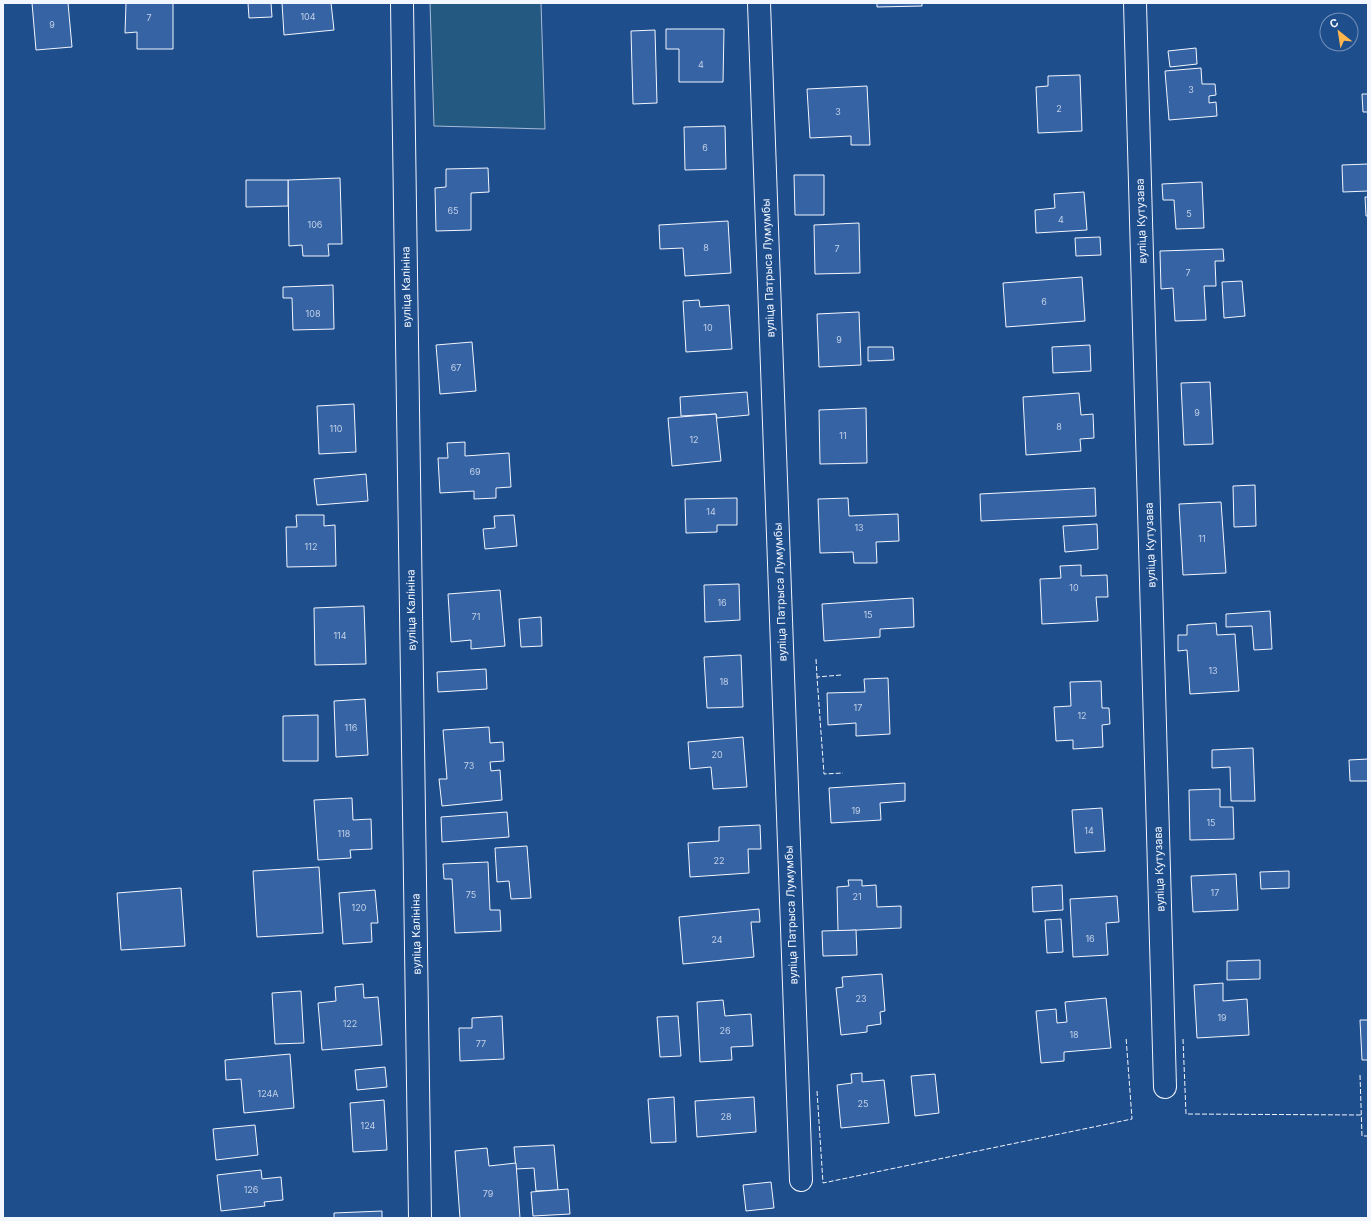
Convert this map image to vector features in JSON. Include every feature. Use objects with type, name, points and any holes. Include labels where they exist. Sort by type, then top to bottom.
[{"type":"street","name":"вуліца Калініна","points":[[402,3],[420,1218]]},
{"type":"street","name":"вуліца Патрыса Лумумбы","points":[[758,3],[801,1180]]},
{"type":"street","name":"вуліца Кутузава","points":[[1135,3],[1165,1087]]},
{"type":"shaded area","points":[[430,3],[541,3],[545,129],[434,126]]},
{"type":"building","points":[[32,3],[68,3],[72,47],[36,50]]},
{"type":"building","points":[[126,3],[173,3],[173,49],[137,49],[137,32],[125,33]]},
{"type":"building","points":[[248,3],[271,3],[272,17],[249,18]]},
{"type":"building","points":[[282,3],[331,3],[334,30],[284,35]]},
{"type":"building","points":[[877,3],[922,3],[922,6],[877,7]]},
{"type":"building","points":[[666,29],[724,29],[723,82],[679,82],[679,49],[666,49]]},
{"type":"building","points":[[655,30],[657,103],[633,104],[631,31]]},
{"type":"building","points":[[1196,48],[1197,64],[1170,67],[1168,51]]},
{"type":"building","points":[[1201,68],[1202,84],[1215,84],[1216,95],[1209,96],[1209,103],[1216,102],[1217,116],[1169,120],[1165,71]]},
{"type":"building","points":[[1080,75],[1082,131],[1038,133],[1036,87],[1048,86],[1048,76]]},
{"type":"building","points":[[867,86],[870,145],[851,145],[851,136],[810,138],[807,89]]},
{"type":"building","points":[[1362,94],[1368,94],[1368,112],[1363,112]]},
{"type":"building","points":[[725,126],[726,169],[685,170],[684,127]]},
{"type":"building","points":[[1368,164],[1368,191],[1343,192],[1342,165]]},
{"type":"building","points":[[488,168],[489,192],[471,193],[471,230],[436,231],[435,188],[446,187],[446,169]]},
{"type":"building","points":[[794,175],[824,175],[824,215],[795,215]]},
{"type":"building","points":[[340,178],[342,244],[328,244],[329,256],[303,256],[302,245],[289,246],[288,180]]},
{"type":"building","points":[[246,180],[288,180],[288,206],[246,207]]},
{"type":"building","points":[[1202,182],[1204,228],[1176,229],[1174,200],[1163,200],[1162,184]]},
{"type":"building","points":[[1084,192],[1087,230],[1036,233],[1035,210],[1055,208],[1054,194]]},
{"type":"building","points":[[1365,197],[1368,197],[1368,216],[1366,216]]},
{"type":"building","points":[[728,221],[731,273],[685,276],[683,248],[660,249],[659,225]]},
{"type":"building","points":[[859,223],[860,273],[815,274],[814,225]]},
{"type":"building","points":[[1100,237],[1101,255],[1076,256],[1075,238]]},
{"type":"building","points":[[1223,249],[1224,261],[1215,261],[1216,286],[1204,286],[1206,320],[1175,321],[1173,288],[1161,289],[1160,251]]},
{"type":"building","points":[[1082,277],[1085,321],[1006,327],[1003,283]]},
{"type":"building","points":[[1242,281],[1245,316],[1224,318],[1222,282]]},
{"type":"building","points":[[333,285],[334,329],[293,330],[292,298],[283,298],[283,287]]},
{"type":"building","points":[[699,300],[700,307],[729,305],[732,349],[686,352],[683,301]]},
{"type":"building","points":[[859,312],[861,365],[819,367],[817,314]]},
{"type":"building","points":[[472,342],[476,391],[440,394],[436,345]]},
{"type":"building","points":[[1090,345],[1091,371],[1053,373],[1052,347]]},
{"type":"building","points":[[868,347],[893,347],[894,360],[868,361]]},
{"type":"building","points":[[1210,382],[1213,444],[1184,445],[1181,383]]},
{"type":"building","points":[[747,392],[749,415],[717,418],[716,414],[681,416],[680,397]]},
{"type":"building","points":[[1079,393],[1081,415],[1093,414],[1094,438],[1080,439],[1081,451],[1026,455],[1023,397]]},
{"type":"building","points":[[354,404],[356,452],[319,454],[317,406]]},
{"type":"building","points":[[866,408],[867,463],[820,464],[819,410]]},
{"type":"building","points":[[716,414],[721,461],[672,466],[668,418]]},
{"type":"building","points":[[465,442],[465,456],[509,453],[511,487],[496,488],[496,498],[474,499],[474,491],[440,493],[438,458],[448,458],[447,443]]},
{"type":"building","points":[[366,474],[368,501],[317,505],[314,479]]},
{"type":"building","points":[[1255,485],[1256,526],[1234,527],[1233,486]]},
{"type":"building","points":[[1095,488],[1096,516],[981,521],[980,494]]},
{"type":"building","points":[[737,498],[737,525],[717,525],[717,532],[686,533],[685,499]]},
{"type":"building","points":[[848,498],[849,516],[898,514],[899,541],[876,542],[877,563],[854,563],[853,552],[820,553],[818,499]]},
{"type":"building","points":[[1221,502],[1226,573],[1183,575],[1179,504]]},
{"type":"building","points":[[296,515],[324,515],[324,526],[335,525],[336,566],[287,567],[286,527],[297,527]]},
{"type":"building","points":[[514,515],[517,546],[485,549],[483,529],[495,528],[494,516]]},
{"type":"building","points":[[1097,524],[1098,549],[1065,552],[1063,526]]},
{"type":"building","points":[[1081,565],[1081,576],[1107,575],[1108,597],[1096,597],[1098,621],[1042,624],[1040,579],[1061,578],[1060,566]]},
{"type":"building","points":[[739,584],[740,620],[705,622],[704,585]]},
{"type":"building","points":[[500,590],[505,646],[471,649],[471,640],[451,642],[448,594]]},
{"type":"building","points":[[913,598],[914,627],[880,629],[880,637],[824,641],[822,604]]},
{"type":"building","points":[[364,606],[366,664],[315,665],[314,608]]},
{"type":"building","points":[[1270,611],[1272,649],[1254,650],[1252,626],[1226,627],[1226,614]]},
{"type":"building","points":[[541,617],[542,646],[521,647],[519,619]]},
{"type":"building","points":[[1216,623],[1217,635],[1235,634],[1239,691],[1190,694],[1187,650],[1178,651],[1178,635],[1187,635],[1187,625]]},
{"type":"building","points":[[741,655],[743,707],[707,708],[704,657]]},
{"type":"building","points":[[486,669],[487,689],[438,692],[437,672]]},
{"type":"building","points":[[888,678],[890,734],[856,736],[856,723],[828,725],[827,693],[865,692],[864,679]]},
{"type":"building","points":[[1101,681],[1102,708],[1109,708],[1110,724],[1102,725],[1103,747],[1073,749],[1073,740],[1056,741],[1054,707],[1071,706],[1070,682]]},
{"type":"building","points":[[365,699],[368,755],[336,757],[334,701]]},
{"type":"building","points":[[318,715],[318,761],[283,761],[283,716]]},
{"type":"building","points":[[489,727],[490,743],[503,742],[504,761],[490,762],[491,771],[500,770],[502,800],[442,806],[439,779],[447,779],[443,730]]},
{"type":"building","points":[[743,737],[747,787],[713,789],[711,767],[690,769],[688,742]]},
{"type":"building","points":[[1253,748],[1255,801],[1231,801],[1230,767],[1212,768],[1212,750]]},
{"type":"building","points":[[1368,759],[1368,781],[1350,781],[1349,760]]},
{"type":"building","points":[[905,783],[905,801],[880,803],[881,820],[831,823],[829,788]]},
{"type":"building","points":[[1220,789],[1220,807],[1233,807],[1234,839],[1190,840],[1189,790]]},
{"type":"building","points":[[352,798],[353,820],[371,819],[372,849],[350,850],[351,858],[318,860],[314,800]]},
{"type":"building","points":[[1102,808],[1105,851],[1075,853],[1072,810]]},
{"type":"building","points":[[507,812],[509,837],[442,842],[441,817]]},
{"type":"building","points":[[760,825],[761,849],[748,849],[749,873],[690,877],[688,843],[719,841],[719,827]]},
{"type":"building","points":[[527,846],[531,898],[511,899],[509,881],[497,882],[495,848]]},
{"type":"building","points":[[488,862],[490,910],[500,910],[501,931],[455,933],[452,879],[444,879],[443,864]]},
{"type":"building","points":[[319,867],[323,933],[257,937],[253,871]]},
{"type":"building","points":[[1289,871],[1289,888],[1261,889],[1260,872]]},
{"type":"building","points":[[1236,874],[1238,910],[1193,912],[1191,876]]},
{"type":"building","points":[[848,880],[862,880],[862,886],[876,885],[877,907],[901,906],[901,928],[838,931],[837,887],[849,886]]},
{"type":"building","points":[[1062,885],[1063,910],[1033,912],[1032,887]]},
{"type":"building","points":[[181,888],[185,946],[121,950],[117,893]]},
{"type":"building","points":[[375,890],[378,923],[371,923],[372,942],[343,944],[339,893]]},
{"type":"building","points":[[1117,896],[1119,922],[1106,923],[1108,955],[1073,957],[1070,899]]},
{"type":"building","points":[[759,909],[760,922],[751,922],[754,957],[683,964],[679,917]]},
{"type":"building","points":[[1061,919],[1063,952],[1047,953],[1045,920]]},
{"type":"building","points":[[856,930],[857,955],[823,956],[822,931]]},
{"type":"building","points":[[1260,960],[1260,979],[1227,980],[1227,961]]},
{"type":"building","points":[[882,974],[885,1011],[880,1012],[881,1024],[867,1026],[867,1032],[841,1035],[836,988],[843,987],[842,977]]},
{"type":"building","points":[[1223,983],[1223,1001],[1247,999],[1249,1035],[1197,1038],[1194,985]]},
{"type":"building","points":[[363,984],[364,998],[378,997],[382,1045],[322,1050],[318,1003],[336,1001],[335,987]]},
{"type":"building","points":[[301,991],[304,1043],[275,1044],[272,993]]},
{"type":"building","points":[[1106,998],[1111,1048],[1064,1052],[1064,1061],[1041,1063],[1036,1011],[1056,1009],[1057,1023],[1067,1022],[1065,1002]]},
{"type":"building","points":[[723,1000],[725,1016],[751,1014],[753,1046],[731,1047],[732,1060],[700,1062],[697,1002]]},
{"type":"building","points":[[502,1016],[504,1059],[460,1061],[459,1028],[472,1028],[472,1018]]},
{"type":"building","points":[[678,1016],[681,1056],[660,1057],[657,1017]]},
{"type":"building","points":[[1360,1020],[1368,1020],[1368,1060],[1362,1060]]},
{"type":"building","points":[[290,1054],[294,1108],[244,1113],[241,1079],[226,1080],[225,1060]]},
{"type":"building","points":[[385,1067],[387,1087],[357,1090],[355,1070]]},
{"type":"building","points":[[862,1073],[862,1082],[884,1080],[889,1123],[841,1128],[837,1085],[852,1083],[851,1074]]},
{"type":"building","points":[[935,1074],[939,1113],[915,1116],[911,1076]]},
{"type":"building","points":[[674,1097],[676,1142],[651,1143],[648,1099]]},
{"type":"building","points":[[754,1097],[756,1132],[697,1137],[695,1101]]},
{"type":"building","points":[[384,1100],[387,1150],[353,1152],[350,1103]]},
{"type":"building","points":[[255,1125],[258,1155],[216,1160],[213,1129]]},
{"type":"building","points":[[554,1145],[558,1190],[536,1191],[534,1168],[516,1169],[514,1147]]},
{"type":"building","points":[[487,1148],[489,1166],[516,1163],[520,1218],[460,1218],[455,1151]]},
{"type":"building","points":[[261,1170],[262,1179],[281,1177],[283,1200],[264,1202],[265,1206],[221,1211],[217,1175]]},
{"type":"building","points":[[771,1182],[774,1208],[746,1211],[743,1185]]},
{"type":"building","points":[[568,1189],[570,1214],[533,1216],[531,1192]]},
{"type":"building","points":[[382,1211],[382,1218],[334,1218],[334,1213]]},
{"type":"fence","points":[[816,659],[817,677]]},
{"type":"fence","points":[[841,675],[817,677],[824,774],[843,773]]},
{"type":"fence","points":[[817,1091],[823,1183],[1132,1119],[1126,1037]]},
{"type":"fence","points":[[1183,1039],[1186,1114],[1361,1115]]},
{"type":"fence","points":[[1360,1075],[1362,1136],[1368,1136]]}]
